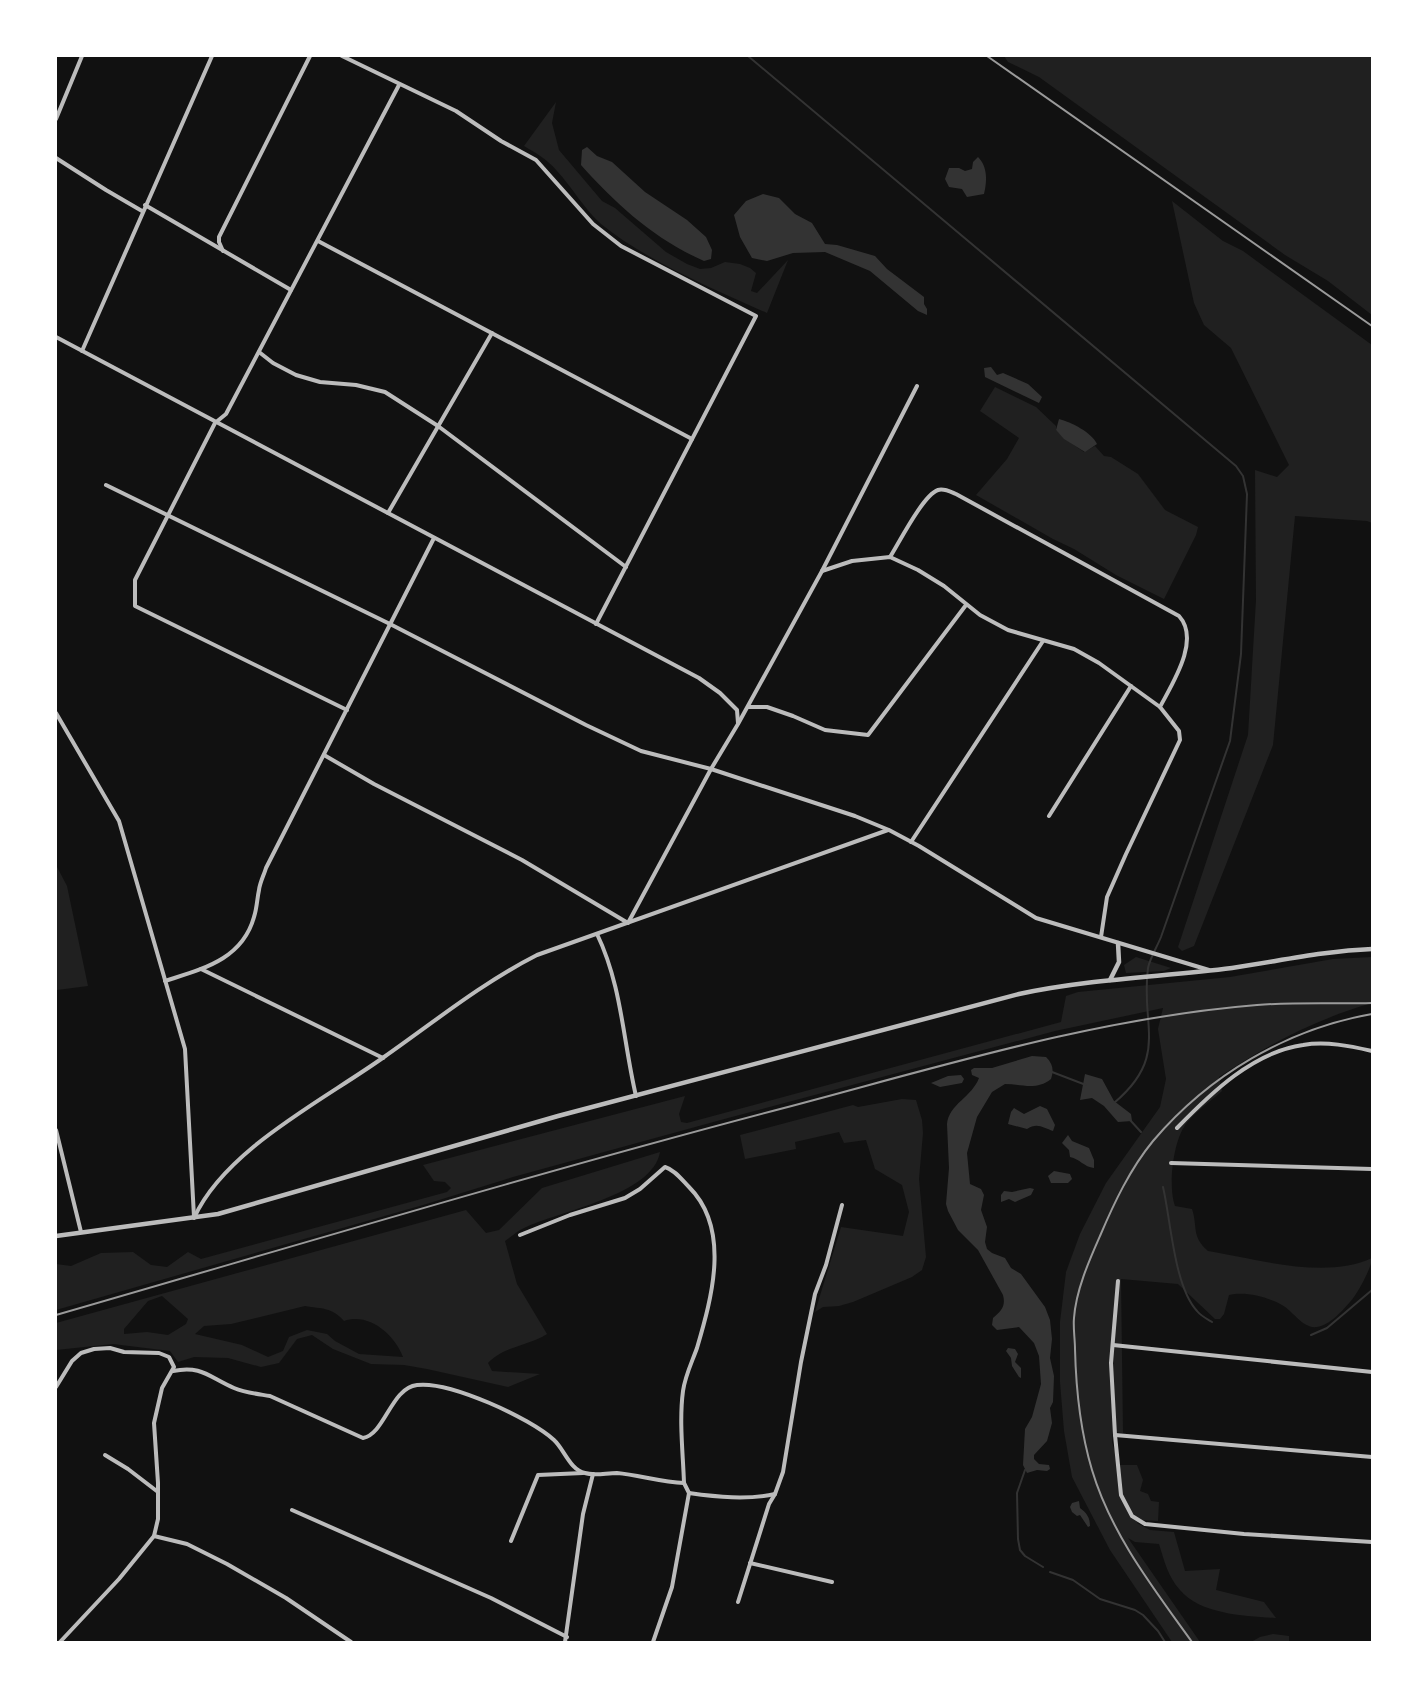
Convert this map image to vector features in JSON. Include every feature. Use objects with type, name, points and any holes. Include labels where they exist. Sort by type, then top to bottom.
[{"type":"street","points":[[56,119],[82,56]]},
{"type":"street","points":[[82,351],[212,56]]},
{"type":"street","points":[[223,251],[219,237],[310,56]]},
{"type":"street","points":[[342,56],[456,111],[501,141],[536,160],[593,224],[621,246],[756,316],[596,624]]},
{"type":"street","points":[[347,710],[135,606],[135,580],[215,423],[226,414],[399,85]]},
{"type":"street","points":[[56,158],[142,211]]},
{"type":"street","points":[[145,205],[291,290]]},
{"type":"street","points":[[318,241],[692,439]]},
{"type":"street","points":[[388,513],[492,333]]},
{"type":"street","points":[[56,338],[699,678],[720,693],[737,710],[738,724]]},
{"type":"street","points":[[259,352],[273,363],[296,375],[320,382],[356,385],[385,393],[438,426],[626,567]]},
{"type":"street","points":[[628,923],[822,571],[917,386]]},
{"type":"street","points":[[106,485],[390,624],[641,751],[711,769],[855,816],[911,842],[1036,918],[1209,970]]},
{"type":"street","points":[[891,557],[912,520],[926,501],[938,490],[945,490],[1179,616],[1187,627],[1184,656],[1179,671],[1160,707]]},
{"type":"street","points":[[165,981],[225,958],[245,937],[254,917],[259,889],[266,868],[434,538]]},
{"type":"street","points":[[822,571],[852,561],[891,557],[944,586],[980,615],[1008,630],[1074,649],[1160,707],[1179,731],[1180,740],[1107,897],[1101,937]]},
{"type":"street","points":[[748,707],[767,707],[825,730],[868,735],[966,605]]},
{"type":"street","points":[[911,842],[1043,641]]},
{"type":"street","points":[[1049,816],[1131,686]]},
{"type":"street","points":[[56,713],[119,821],[185,1049],[194,1218]]},
{"type":"street","points":[[324,755],[522,860],[628,923]]},
{"type":"street","points":[[194,1218],[201,1201],[216,1182],[255,1144],[383,1058],[482,987],[522,963],[889,830]]},
{"type":"street","points":[[597,934],[616,984],[636,1096]]},
{"type":"street","points":[[1110,981],[1119,962],[1119,943]]},
{"type":"street","points":[[56,1236],[218,1214],[406,1158],[989,1001],[1052,987],[1166,976],[1323,952],[1372,949]]},
{"type":"street","points":[[200,969],[383,1058]]},
{"type":"street","points":[[1177,1128],[1226,1083],[1246,1068],[1272,1055],[1293,1047],[1319,1044],[1348,1046],[1372,1051]]},
{"type":"street","points":[[56,1130],[81,1232]]},
{"type":"street","points":[[1171,1162],[1372,1169]]},
{"type":"street","points":[[520,1235],[570,1215],[625,1198],[640,1189],[662,1168],[668,1167],[698,1196],[710,1220],[716,1254],[707,1310],[683,1394],[684,1483],[689,1493],[672,1587],[653,1642]]},
{"type":"street","points":[[738,1602],[769,1504],[783,1472],[815,1294],[826,1265],[842,1205]]},
{"type":"street","points":[[1118,1281],[1111,1363],[1115,1435],[1121,1495],[1132,1516],[1145,1524],[1244,1534],[1372,1542]]},
{"type":"street","points":[[1113,1345],[1372,1372]]},
{"type":"street","points":[[56,1387],[68,1366],[78,1355],[101,1348],[165,1354],[172,1361],[173,1371],[162,1388],[154,1423],[158,1492],[158,1519],[154,1536],[119,1579],[60,1642]]},
{"type":"street","points":[[173,1371],[189,1368],[235,1388],[256,1395],[270,1396],[363,1438],[373,1432],[400,1395],[413,1386],[451,1389],[534,1425],[557,1442],[577,1469],[584,1473]]},
{"type":"street","points":[[1115,1435],[1372,1457]]},
{"type":"street","points":[[105,1455],[158,1492]]},
{"type":"street","points":[[565,1642],[583,1514],[593,1473]]},
{"type":"street","points":[[511,1540],[538,1475],[617,1473],[659,1482],[684,1483]]},
{"type":"street","points":[[689,1493],[716,1497],[775,1494]]},
{"type":"street","points":[[292,1510],[491,1598],[567,1637]]},
{"type":"street","points":[[154,1536],[186,1544],[227,1564],[286,1598],[351,1642]]},
{"type":"street","points":[[750,1563],[832,1582]]},
{"type":"shaded area","points":[[1004,56],[1372,56],[1372,315],[1328,281],[1285,255],[1039,77],[1008,62]]},
{"type":"shaded area","points":[[556,102],[552,123],[559,150],[602,201],[615,208],[666,252],[700,269],[711,268],[725,262],[750,268],[756,273],[751,291],[757,293],[788,260],[767,313],[659,262],[619,237],[595,218],[553,167],[524,146]]},
{"type":"shaded area","points":[[587,147],[597,156],[612,162],[645,192],[687,220],[706,237],[712,250],[711,259],[704,261],[653,232],[608,194],[581,165],[582,150]]},
{"type":"shaded area","points":[[978,157],[984,165],[986,175],[984,194],[967,197],[962,189],[949,187],[945,179],[949,168],[959,168],[965,171],[972,169],[973,162]]},
{"type":"shaded area","points":[[763,194],[779,198],[795,214],[812,223],[825,244],[837,245],[875,256],[887,269],[924,297],[927,315],[918,311],[870,271],[825,252],[793,253],[767,261],[752,258],[740,237],[734,215],[746,201]]},
{"type":"shaded area","points":[[1172,201],[1223,241],[1243,251],[1372,345],[1372,523],[1295,516],[1273,745],[1194,946],[1182,951],[1178,947],[1248,735],[1256,600],[1255,470],[1277,477],[1289,465],[1231,348],[1204,325],[1194,303]]},
{"type":"shaded area","points":[[991,367],[997,375],[1003,373],[1028,384],[1042,397],[1039,403],[985,377],[984,368]]},
{"type":"shaded area","points":[[995,387],[1036,407],[1056,426],[1056,430],[1064,438],[1084,452],[1095,446],[1104,456],[1111,457],[1138,474],[1165,510],[1198,527],[1164,599],[1116,575],[976,495],[1007,459],[1019,438],[980,411]]},
{"type":"shaded area","points":[[1059,419],[1080,428],[1097,444],[1085,452],[1064,439],[1056,430]]},
{"type":"shaded area","points":[[56,865],[67,886],[88,986],[57,990],[56,1002]]},
{"type":"shaded area","points":[[1136,957],[1171,968],[1164,971],[1126,973],[1124,965]]},
{"type":"shaded area","points":[[1372,957],[1372,1003],[1351,1009],[1292,1034],[1219,1077],[1222,1091],[1191,1118],[1180,1134],[1174,1154],[1172,1177],[1175,1206],[1192,1209],[1197,1236],[1208,1251],[1269,1263],[1313,1268],[1354,1264],[1372,1258],[1367,1274],[1353,1298],[1331,1321],[1322,1326],[1312,1327],[1286,1308],[1263,1297],[1249,1294],[1229,1295],[1224,1314],[1220,1319],[1215,1319],[1178,1284],[1121,1279],[1123,1433],[1113,1432],[1112,1442],[1119,1465],[1137,1465],[1143,1480],[1140,1491],[1148,1494],[1151,1501],[1159,1502],[1158,1521],[1142,1520],[1137,1523],[1150,1530],[1174,1532],[1185,1571],[1220,1569],[1216,1590],[1264,1602],[1276,1618],[1225,1613],[1200,1605],[1180,1590],[1172,1580],[1159,1544],[1135,1542],[1128,1538],[1200,1642],[1172,1642],[1110,1550],[1072,1477],[1064,1431],[1060,1382],[1060,1322],[1066,1272],[1080,1234],[1106,1183],[1160,1107],[1166,1079],[1158,1029],[1163,1008],[1055,1031],[728,1118],[513,1177],[56,1310],[56,1264],[71,1266],[101,1253],[133,1252],[151,1265],[167,1267],[188,1252],[201,1259],[447,1192],[451,1188],[445,1182],[434,1181],[423,1165],[685,1096],[679,1114],[681,1122],[687,1123],[1061,1022],[1066,996],[1078,992],[1230,977],[1333,959]]},
{"type":"shaded area","points":[[1032,1056],[1046,1057],[1052,1067],[1051,1079],[1034,1086],[1005,1084],[992,1092],[977,1117],[967,1153],[970,1184],[981,1189],[984,1195],[981,1210],[987,1227],[985,1242],[987,1249],[1005,1258],[1011,1268],[1021,1274],[1045,1307],[1050,1320],[1052,1339],[1050,1358],[1054,1376],[1053,1402],[1050,1408],[1052,1423],[1047,1441],[1034,1455],[1034,1459],[1039,1464],[1049,1465],[1050,1469],[1027,1473],[1023,1465],[1025,1429],[1032,1417],[1041,1384],[1039,1356],[1034,1343],[1019,1327],[997,1330],[992,1325],[993,1318],[1003,1306],[1003,1295],[978,1250],[958,1230],[946,1204],[949,1168],[947,1124],[952,1111],[976,1085],[979,1078],[972,1075],[971,1070],[992,1068]]},
{"type":"shaded area","points":[[1085,1074],[1102,1079],[1114,1101],[1131,1114],[1132,1121],[1118,1122],[1104,1106],[1092,1098],[1080,1100]]},
{"type":"shaded area","points":[[961,1075],[964,1079],[962,1083],[940,1087],[931,1083],[948,1076]]},
{"type":"shaded area","points":[[902,1099],[916,1100],[922,1120],[919,1179],[926,1257],[922,1270],[912,1277],[853,1302],[823,1307],[815,1312],[841,1227],[903,1236],[909,1212],[902,1185],[875,1169],[866,1140],[844,1143],[839,1132],[795,1142],[796,1149],[745,1159],[740,1135],[853,1105],[858,1107]]},
{"type":"shaded area","points":[[1040,1106],[1047,1109],[1055,1125],[1053,1131],[1040,1126],[1027,1129],[1008,1124],[1014,1108],[1024,1114]]},
{"type":"shaded area","points":[[1068,1135],[1072,1141],[1089,1148],[1094,1160],[1094,1168],[1070,1157],[1069,1150],[1062,1143]]},
{"type":"shaded area","points":[[660,1152],[654,1167],[641,1180],[602,1200],[524,1228],[505,1241],[517,1284],[547,1334],[501,1353],[488,1363],[492,1371],[540,1374],[508,1387],[404,1365],[371,1364],[333,1349],[312,1335],[297,1339],[279,1363],[261,1367],[228,1358],[194,1357],[178,1362],[170,1351],[113,1344],[56,1350],[56,1323],[466,1210],[486,1233],[499,1230],[542,1188]],"holes":[[[162,1296],[188,1319],[186,1324],[168,1335],[147,1332],[124,1334],[124,1329],[148,1301]],[[305,1306],[331,1311],[344,1321],[363,1320],[380,1327],[394,1341],[403,1357],[359,1354],[327,1334],[307,1330],[289,1337],[283,1351],[268,1357],[242,1345],[195,1334],[204,1326],[231,1324]]]},
{"type":"shaded area","points":[[1054,1171],[1070,1174],[1072,1179],[1068,1183],[1051,1183],[1048,1176]]},
{"type":"shaded area","points":[[1034,1189],[1031,1195],[1015,1202],[1009,1199],[1001,1202],[1001,1195],[1004,1191],[1012,1192]]},
{"type":"shaded area","points":[[1008,1348],[1015,1349],[1018,1354],[1015,1362],[1021,1368],[1021,1378],[1012,1366],[1011,1358],[1006,1351]]},
{"type":"shaded area","points":[[1079,1501],[1080,1508],[1089,1518],[1090,1526],[1088,1527],[1080,1515],[1077,1516],[1072,1512],[1070,1507],[1072,1503]]},
{"type":"shaded area","points":[[1273,1634],[1289,1636],[1289,1642],[1251,1642],[1260,1637]]},
{"type":"waterway","points":[[748,56],[1236,466],[1243,476],[1247,494],[1241,654],[1230,741],[1161,937],[1149,964],[1147,1055],[1142,1070],[1131,1086],[1114,1103]]},
{"type":"waterway","points":[[1052,1072],[1086,1085]]},
{"type":"waterway","points":[[1130,1120],[1141,1132]]},
{"type":"waterway","points":[[1163,1187],[1174,1252],[1183,1286],[1197,1311],[1212,1322]]},
{"type":"waterway","points":[[1311,1335],[1327,1328],[1372,1290]]},
{"type":"waterway","points":[[1025,1470],[1017,1493],[1020,1550],[1025,1556],[1043,1567]]},
{"type":"waterway","points":[[1050,1572],[1073,1580],[1100,1599],[1135,1610],[1143,1615],[1165,1642]]},
{"type":"railway","points":[[987,56],[1372,326]]},
{"type":"railway","points":[[56,1315],[601,1158],[901,1076],[1077,1032],[1197,1011],[1257,1005],[1372,1003]]},
{"type":"railway","points":[[1192,1642],[1122,1539],[1100,1494],[1092,1470],[1079,1410],[1076,1380],[1074,1322],[1080,1286],[1105,1224],[1130,1175],[1153,1141],[1175,1117],[1224,1076],[1280,1043],[1340,1021],[1372,1014]]}]
